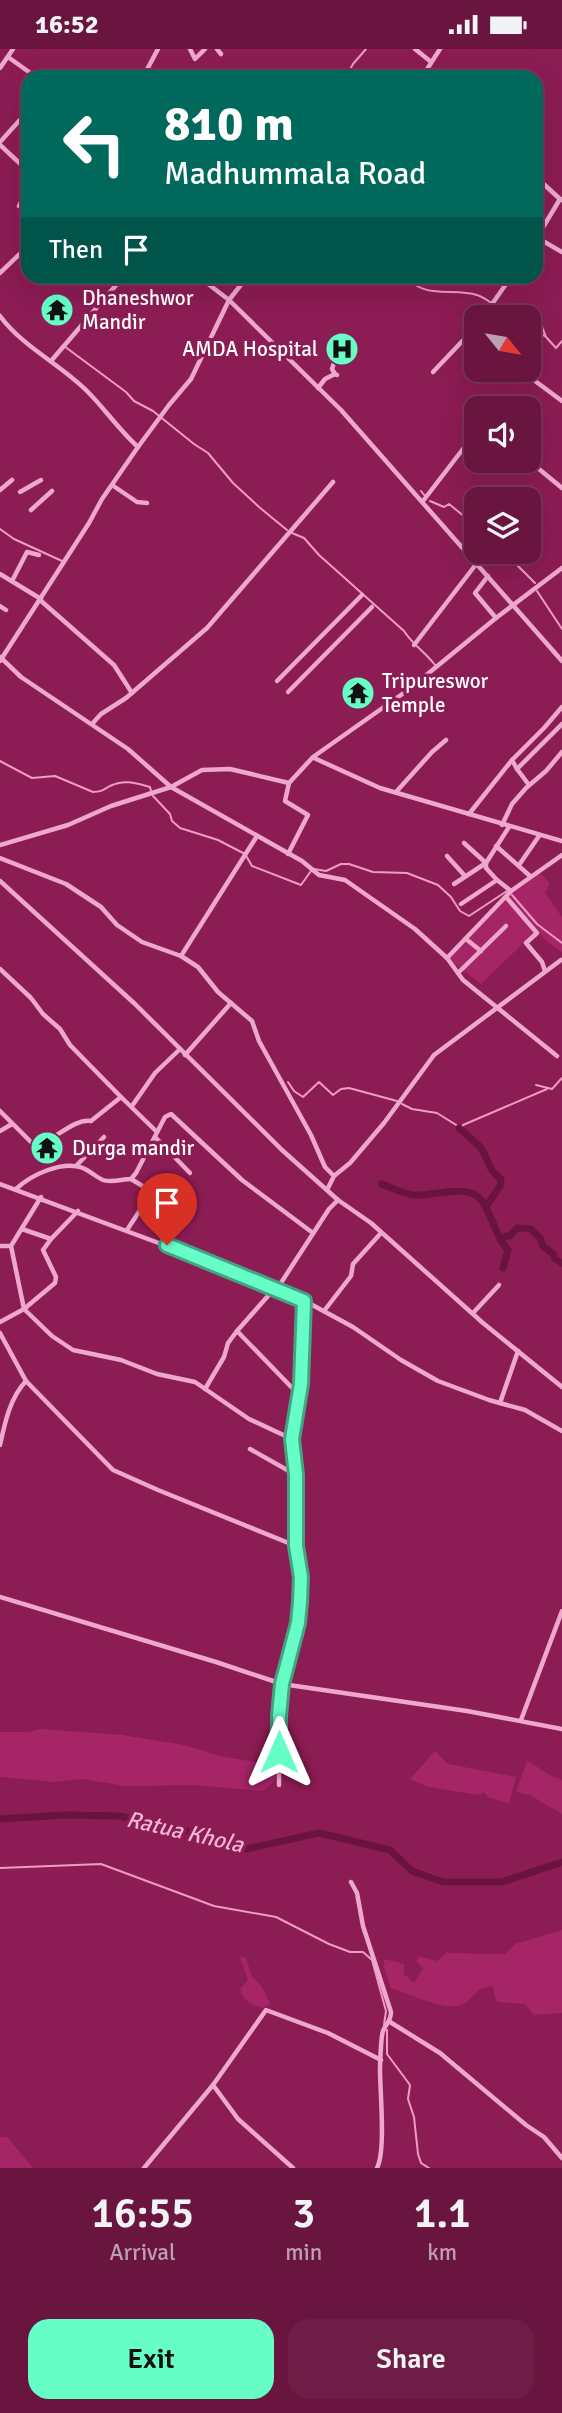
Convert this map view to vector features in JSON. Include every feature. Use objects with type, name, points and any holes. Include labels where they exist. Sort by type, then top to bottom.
[{"type":"street","points":[[0,68],[13,49]]},
{"type":"street","points":[[147,70],[158,49]]},
{"type":"street","points":[[190,49],[195,59],[205,49]]},
{"type":"street","points":[[415,49],[430,61]]},
{"type":"street","points":[[426,70],[440,49]]},
{"type":"street","points":[[8,57],[26,70]]},
{"type":"street","points":[[21,119],[0,143],[21,164]]},
{"type":"street","points":[[543,183],[561,199],[543,226]]},
{"type":"street","points":[[19,206],[21,202]]},
{"type":"street","points":[[543,241],[562,252]]},
{"type":"street","points":[[0,273],[21,253]]},
{"type":"street","points":[[51,361],[116,284]]},
{"type":"street","points":[[210,284],[318,388],[464,548]]},
{"type":"street","points":[[242,284],[229,300],[191,379],[169,405],[112,485],[1,659],[21,677],[128,749],[171,786],[302,861],[319,875],[345,880],[415,929],[446,958],[463,980],[557,1056]]},
{"type":"street","points":[[491,305],[506,284]]},
{"type":"street","points":[[0,316],[13,330],[87,391],[122,433],[138,447]]},
{"type":"street","points":[[433,372],[464,339]]},
{"type":"street","points":[[318,388],[325,379],[336,375],[332,369],[335,360]]},
{"type":"street","points":[[536,382],[562,401]]},
{"type":"street","points":[[423,501],[464,448]]},
{"type":"street","points":[[541,471],[562,488]]},
{"type":"street","points":[[0,490],[12,480]]},
{"type":"street","points":[[20,492],[41,480]]},
{"type":"street","points":[[92,724],[207,628],[333,482]]},
{"type":"street","points":[[112,485],[137,502],[147,503]]},
{"type":"street","points":[[31,510],[52,491]]},
{"type":"street","points":[[12,581],[27,552],[38,555]]},
{"type":"street","points":[[414,645],[476,564]]},
{"type":"street","points":[[478,564],[562,661]]},
{"type":"street","points":[[288,854],[307,815],[285,801],[289,783],[313,758],[408,690],[562,568]]},
{"type":"street","points":[[0,574],[41,600],[114,665],[132,693]]},
{"type":"street","points":[[488,576],[475,593],[496,618]]},
{"type":"street","points":[[277,681],[362,596]]},
{"type":"street","points":[[0,606],[6,610]]},
{"type":"street","points":[[288,692],[372,607]]},
{"type":"street","points":[[469,814],[512,760],[562,707]]},
{"type":"street","points":[[517,769],[562,724]]},
{"type":"street","points":[[396,792],[446,740]]},
{"type":"street","points":[[502,825],[512,804],[562,752]]},
{"type":"street","points":[[313,758],[396,792],[562,841]]},
{"type":"street","points":[[512,760],[529,785]]},
{"type":"street","points":[[0,845],[68,825],[111,806],[171,786],[202,770],[216,768],[250,773],[268,780],[289,783]]},
{"type":"street","points":[[454,884],[486,863],[509,827]]},
{"type":"street","points":[[181,956],[257,836]]},
{"type":"street","points":[[519,865],[539,836]]},
{"type":"street","points":[[464,843],[486,863],[486,868],[497,880],[511,891]]},
{"type":"street","points":[[496,846],[530,876]]},
{"type":"street","points":[[446,958],[511,891],[562,855]]},
{"type":"street","points":[[447,856],[465,876]]},
{"type":"street","points":[[0,858],[66,884],[101,907],[117,925],[142,942],[181,956],[205,973],[218,992],[252,1021],[259,1041],[311,1135],[325,1167],[334,1176]]},
{"type":"street","points":[[461,904],[497,880]]},
{"type":"street","points":[[0,881],[135,1004],[282,1150],[562,1387]]},
{"type":"street","points":[[506,897],[537,933],[526,943],[542,962],[545,971]]},
{"type":"street","points":[[458,973],[506,926]]},
{"type":"street","points":[[466,939],[481,951]]},
{"type":"street","points":[[327,1189],[334,1176],[367,1144],[434,1055],[561,960]]},
{"type":"street","points":[[0,969],[32,999],[70,1045],[132,1106],[190,1173]]},
{"type":"street","points":[[185,1055],[231,1003]]},
{"type":"street","points":[[132,1106],[155,1073],[179,1050]]},
{"type":"street","points":[[0,1111],[33,1145],[39,1145],[80,1121],[91,1121],[121,1097]]},
{"type":"street","points":[[131,1179],[165,1117],[171,1114],[239,1178],[313,1233]]},
{"type":"street","points":[[0,1131],[12,1124]]},
{"type":"street","points":[[76,1166],[104,1137]]},
{"type":"street","points":[[15,1190],[26,1180],[46,1171],[76,1166],[103,1179],[131,1179],[174,1209]]},
{"type":"street","points":[[0,1184],[78,1211],[304,1301],[353,1327],[401,1360],[438,1381],[525,1410],[562,1431]]},
{"type":"street","points":[[127,1230],[152,1192]]},
{"type":"street","points":[[41,1197],[11,1246],[24,1309],[52,1336],[72,1350],[121,1360],[158,1374],[195,1382],[249,1419],[292,1439]]},
{"type":"street","points":[[205,1389],[224,1357],[228,1343],[276,1289],[338,1200]]},
{"type":"street","points":[[0,1322],[24,1309],[55,1283],[43,1250],[78,1211]]},
{"type":"street","points":[[22,1229],[51,1239]]},
{"type":"street","points":[[324,1311],[351,1276],[353,1264],[381,1233]]},
{"type":"street","points":[[0,1246],[11,1246]]},
{"type":"street","points":[[473,1313],[499,1285]]},
{"type":"street","points":[[279,1785],[282,1684],[298,1623],[300,1602],[301,1577],[296,1546],[296,1475],[292,1439],[299,1395],[304,1301]]},
{"type":"street","points":[[237,1331],[299,1395]]},
{"type":"street","points":[[0,1333],[26,1381],[113,1470],[296,1546]]},
{"type":"street","points":[[500,1403],[518,1351]]},
{"type":"street","points":[[0,1445],[4,1423],[19,1388],[26,1381]]},
{"type":"street","points":[[250,1449],[296,1475]]},
{"type":"street","points":[[0,1597],[282,1684],[521,1720],[562,1729]]},
{"type":"street","points":[[521,1720],[562,1611]]},
{"type":"street","points":[[351,1882],[357,1893],[363,1926],[391,2012],[390,2022],[383,2032],[382,2155],[377,2168]]},
{"type":"street","points":[[144,2168],[213,2085],[266,2010],[328,2033],[381,2060]]},
{"type":"street","points":[[390,2022],[440,2053],[544,2137],[562,2158]]},
{"type":"street","points":[[213,2085],[238,2119],[293,2168]]},
{"type":"shaded area","points":[[538,870],[550,884],[545,893],[562,917],[562,952],[547,942],[537,930],[481,984],[447,958],[511,891]]},
{"type":"shaded area","points":[[41,1729],[122,1735],[184,1745],[276,1768],[276,1776],[262,1791],[194,1785],[126,1786],[82,1779],[54,1782],[0,1777],[0,1732]]},
{"type":"shaded area","points":[[435,1751],[448,1764],[516,1777],[509,1803],[488,1797],[484,1792],[478,1795],[428,1787],[410,1779]]},
{"type":"shaded area","points":[[527,1761],[562,1780],[562,1814],[530,1795],[516,1792]]},
{"type":"shaded area","points":[[562,1930],[562,2013],[534,2015],[525,2004],[497,2002],[492,1986],[477,1992],[463,2004],[437,2004],[391,1988],[384,1968],[384,1959],[404,1964],[404,1974],[414,1983],[423,1968],[417,1962],[418,1956],[437,1961],[446,1953],[505,1954],[515,1944]]},
{"type":"shaded area","points":[[240,1957],[246,1958],[252,1977],[261,1985],[270,2004],[262,2008],[243,1997],[240,1989],[248,1980]]},
{"type":"shaded area","points":[[0,2137],[7,2137],[33,2168],[0,2168]]},
{"type":"waterway","points":[[350,70],[366,49]]},
{"type":"waterway","points":[[417,284],[424,289],[439,292],[470,293],[494,305]]},
{"type":"waterway","points":[[541,324],[546,337],[556,348],[562,341]]},
{"type":"waterway","points":[[541,334],[545,336]]},
{"type":"waterway","points":[[64,346],[126,392],[134,401],[153,411],[208,453],[233,483],[287,530]]},
{"type":"waterway","points":[[421,491],[425,496]]},
{"type":"waterway","points":[[430,501],[444,507],[449,504],[464,516]]},
{"type":"waterway","points":[[0,529],[14,539],[62,561]]},
{"type":"waterway","points":[[292,533],[304,538],[319,555],[404,631],[435,665]]},
{"type":"waterway","points":[[516,564],[535,583]]},
{"type":"waterway","points":[[537,591],[562,629]]},
{"type":"waterway","points":[[0,761],[32,778],[55,776],[93,792],[125,782],[150,787],[151,791]]},
{"type":"waterway","points":[[153,796],[180,828],[218,840],[245,854],[252,866],[301,885],[311,871]]},
{"type":"waterway","points":[[314,869],[326,871],[341,864],[349,864],[373,872],[407,873],[438,885],[451,897],[460,911],[469,916],[507,891]]},
{"type":"waterway","points":[[512,895],[537,924],[562,943]]},
{"type":"waterway","points":[[536,1085],[552,1089],[562,1078]]},
{"type":"waterway","points":[[288,1082],[294,1091],[303,1097],[319,1082],[333,1095],[341,1089],[349,1088],[397,1101]]},
{"type":"waterway","points":[[402,1104],[412,1109],[437,1113],[461,1128],[547,1089]]},
{"type":"waterway","points":[[459,1128],[480,1147],[490,1167],[501,1179],[500,1186],[486,1207],[501,1241],[508,1250],[503,1268]]},
{"type":"waterway","points":[[381,1184],[413,1195],[463,1191],[480,1199],[486,1207]]},
{"type":"waterway","points":[[501,1241],[517,1228],[531,1229],[541,1239],[542,1245],[562,1263]]},
{"type":"waterway","name":"Ratua Khola","points":[[0,1819],[65,1815],[119,1816],[195,1833],[246,1849],[319,1833],[390,1850],[412,1871],[443,1882],[502,1882],[562,1862]]},
{"type":"waterway","points":[[0,1868],[101,1864],[214,1906],[276,1917],[329,1944],[350,1952],[363,1952],[372,1960],[386,2011],[384,2025]]},
{"type":"waterway","points":[[387,2030],[387,2054],[410,2085],[408,2099],[414,2117],[418,2154],[421,2163],[429,2168]]},
{"type":"place","name":"Dhaneshwor Mandir","points":[[57,310]]},
{"type":"place","name":"AMDA Hospital","points":[[342,349]]},
{"type":"place","name":"Tripureswor Temple","points":[[358,693]]},
{"type":"place","name":"Durga mandir","points":[[47,1148]]},
{"type":"route","points":[[167,1245],[304,1301],[301,1384],[292,1439],[296,1475],[296,1546],[301,1577],[300,1602],[298,1623],[282,1684],[279,1752]]}]
